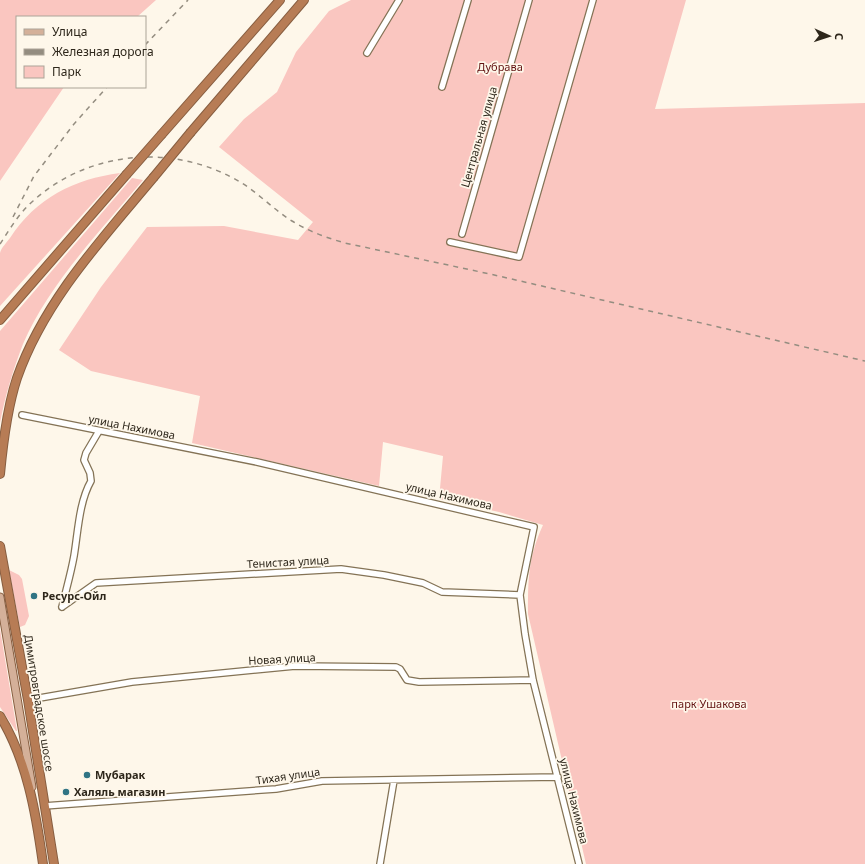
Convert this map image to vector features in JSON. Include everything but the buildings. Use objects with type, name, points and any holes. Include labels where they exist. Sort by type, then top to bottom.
[{"type":"highway","points":[[0,320],[280,0]]},
{"type":"highway","points":[[0,474],[10,402],[24,361],[41,327],[63,292],[96,246],[304,0]]},
{"type":"highway","name":"Димитровградское шоссе","points":[[0,546],[28,700],[54,864]]},
{"type":"highway","points":[[0,716],[16,746],[35,807]]},
{"type":"highway","name":"Димитровградское шоссе","points":[[35,807],[43,864]]},
{"type":"main road","name":"Димитровградское шоссе","points":[[0,598],[35,807]]},
{"type":"street","points":[[367,53],[399,0]]},
{"type":"street","points":[[442,87],[468,0]]},
{"type":"street","name":"Центральная улица","points":[[462,234],[530,0]]},
{"type":"street","points":[[450,242],[519,257],[593,0]]},
{"type":"street","name":"улица Нахимова","points":[[22,415],[256,462],[534,526],[520,595],[533,680],[579,864]]},
{"type":"street","name":"Тенистая улица","points":[[99,431],[86,453],[84,460],[92,481],[87,488],[74,558],[62,607],[96,583],[340,570],[384,575],[423,583],[442,592],[520,595]]},
{"type":"street","name":"Новая улица","points":[[28,700],[132,682],[295,666],[396,667],[400,669],[407,680],[418,682],[533,680]]},
{"type":"street","name":"Тихая улица","points":[[44,806],[276,789],[322,781],[558,777]]},
{"type":"street","points":[[380,864],[394,780]]},
{"type":"green space","points":[[0,0],[156,0],[138,16],[16,16],[16,88],[63,88],[0,181]]},
{"type":"green space","points":[[351,0],[686,0],[655,109],[865,103],[865,864],[586,864],[528,614],[530,569],[534,548],[543,525],[499,512],[439,499],[443,456],[383,442],[379,486],[192,443],[200,396],[91,371],[59,350],[101,287],[147,227],[224,226],[298,240],[313,222],[219,147],[244,119],[277,92],[296,52],[329,11]]},
{"type":"green space","points":[[120,173],[0,306],[0,253],[20,224],[44,201],[58,193],[87,180]]},
{"type":"green space","points":[[132,178],[143,180],[77,258],[61,279],[34,322],[23,344],[16,364],[0,423],[0,331]]},
{"type":"green space","points":[[9,570],[19,575],[22,579],[29,616],[25,625],[20,627]]},
{"type":"green space","points":[[0,629],[17,731],[0,707]]},
{"type":"railway","points":[[146,44],[188,0]]},
{"type":"railway","points":[[13,217],[34,176],[74,124],[106,88]]},
{"type":"railway","points":[[0,244],[19,216],[33,201],[54,185],[78,172],[103,163],[129,158],[155,157],[181,160],[207,167],[231,177],[255,192],[298,225],[338,241],[490,274],[865,361]]},
{"type":"place","name":"Ресурс-Ойл","points":[[34,596]]},
{"type":"place","name":"Мубарак","points":[[87,775]]},
{"type":"place","name":"Халяль магазин","points":[[66,792]]},
{"type":"park label","name":"Дубрава","points":[[500,67]]},
{"type":"park label","name":"парк Ушакова","points":[[709,704]]}]
